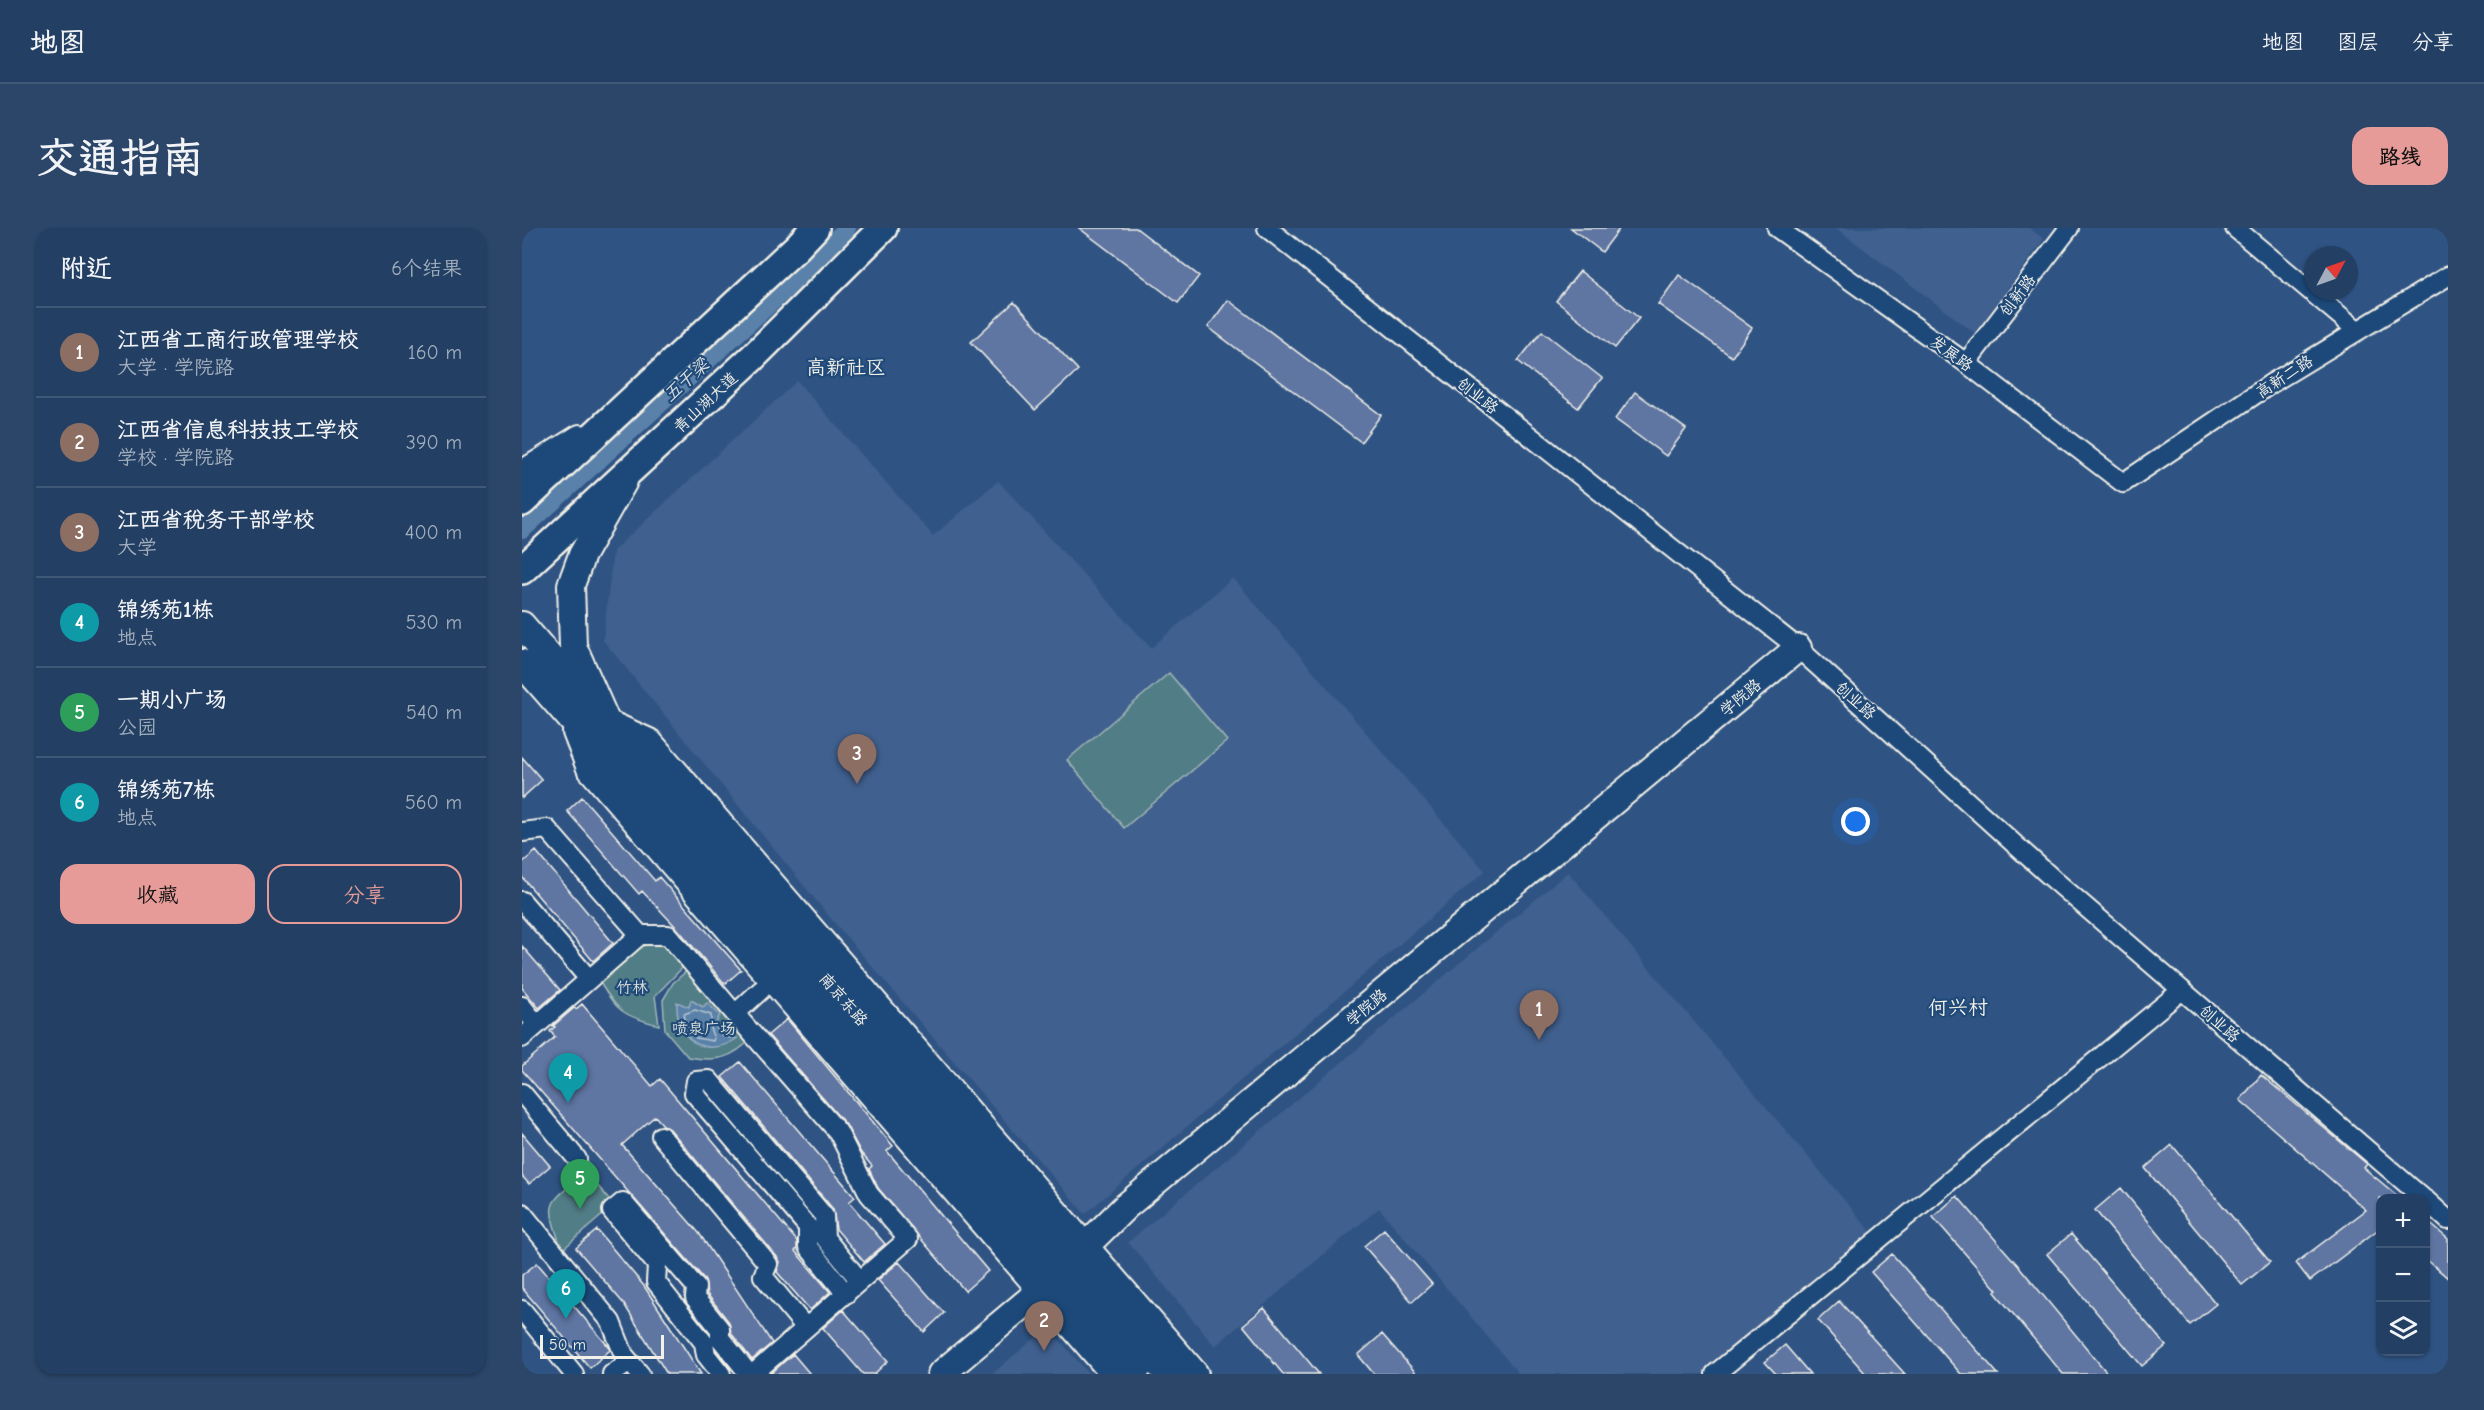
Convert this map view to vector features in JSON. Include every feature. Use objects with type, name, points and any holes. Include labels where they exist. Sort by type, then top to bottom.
[{"type":"main road","points":[[522,502],[815,228]]},
{"type":"main road","name":"青山湖大道","points":[[522,570],[752,358],[883,228]]},
{"type":"main road","points":[[522,474],[618,413]]},
{"type":"main road","points":[[607,723],[573,646],[571,585],[582,555],[630,470]]},
{"type":"main road","name":"南京东路","points":[[522,625],[607,723],[1063,1268],[1143,1374]]},
{"type":"main road","name":"学院路","points":[[941,1374],[1063,1268],[1125,1207],[1798,648]]},
{"type":"main road","name":"南京东路","points":[[522,663],[1063,1268],[1167,1374]]},
{"type":"main road","points":[[522,684],[571,717]]},
{"type":"main road","points":[[1063,1268],[1114,1374]]},
{"type":"main road","points":[[1063,1268],[1196,1374]]},
{"type":"street","name":"创业路","points":[[1267,228],[1798,648],[2052,878],[2418,1194]]},
{"type":"street","name":"发展路","points":[[1777,228],[1966,363],[2123,483]]},
{"type":"street","name":"创新路","points":[[1966,363],[2068,228]]},
{"type":"street","points":[[2235,228],[2356,330]]},
{"type":"street","name":"高新二路","points":[[2123,483],[2272,383],[2448,276]]},
{"type":"street","points":[[522,832],[547,829],[640,935]]},
{"type":"street","points":[[522,901],[589,979]]},
{"type":"street","points":[[522,1038],[640,935],[668,935],[838,1132],[869,1194],[908,1239],[751,1374],[720,1338],[720,1329],[695,1298],[696,1287],[623,1202],[612,1211],[657,1265],[656,1282],[704,1343],[706,1355],[721,1374]]},
{"type":"street","points":[[735,1014],[761,990]]},
{"type":"street","points":[[1715,1374],[2182,990]]},
{"type":"street","points":[[522,1006],[537,1025]]},
{"type":"street","points":[[846,1294],[808,1247],[808,1227],[694,1093],[696,1081],[709,1080],[824,1216],[825,1238],[860,1281]]},
{"type":"street","points":[[522,1094],[578,1159]]},
{"type":"street","points":[[661,1136],[768,1264],[763,1276],[806,1328]]},
{"type":"street","name":"创业路","points":[[2430,1204],[2448,1220]]},
{"type":"street","points":[[522,1213],[611,1322],[624,1355],[635,1368],[612,1374]]},
{"type":"street","points":[[522,1310],[574,1374]]},
{"type":"shaded area","points":[[1836,228],[2029,228],[2044,239],[1975,333]]},
{"type":"shaded area","points":[[797,381],[933,536],[998,481],[1151,648],[1233,578],[1485,871],[1085,1214],[833,921],[603,640],[613,551]]},
{"type":"shaded area","points":[[1568,872],[1872,1233],[1705,1374],[1519,1374],[1379,1208],[1215,1346],[1128,1242]]},
{"type":"shaded area","points":[[1048,1327],[1089,1374],[992,1374]]},
{"type":"green space","points":[[1169,673],[1227,741],[1124,828],[1067,760]]},
{"type":"green space","name":"竹林","points":[[664,941],[684,966],[655,996],[659,1025],[637,1019],[623,1011],[611,1000],[599,981],[645,942]]},
{"type":"green space","name":"喷泉广场","points":[[691,967],[753,1037],[738,1050],[724,1057],[707,1059],[688,1057],[665,1030],[663,1000],[673,983]]},
{"type":"green space","points":[[586,1172],[614,1205],[562,1250],[553,1221],[553,1205],[563,1192]]},
{"type":"water","points":[[691,1000],[703,1007],[707,1003],[720,1015],[716,1025],[719,1033],[723,1036],[738,1038],[714,1047],[694,1042],[681,1027],[677,1002],[689,1007]]},
{"type":"building","points":[[1079,228],[1136,228],[1199,276],[1178,303]]},
{"type":"building","points":[[1571,228],[1620,228],[1602,252]]},
{"type":"building","points":[[1580,271],[1639,318],[1615,348],[1556,301]]},
{"type":"building","points":[[1679,275],[1752,328],[1732,357],[1658,304]]},
{"type":"building","points":[[1228,300],[1381,415],[1361,442],[1208,327]]},
{"type":"building","points":[[1014,302],[1078,370],[1035,410],[971,342]]},
{"type":"building","points":[[1542,331],[1602,378],[1578,408],[1518,361]]},
{"type":"building","points":[[1635,392],[1686,429],[1666,456],[1615,419]]},
{"type":"building","points":[[522,757],[542,780],[522,798]]},
{"type":"building","points":[[582,797],[655,881],[659,877],[741,970],[725,984],[642,891],[639,894],[567,811]]},
{"type":"building","points":[[536,851],[613,943],[593,961],[522,877],[522,863]]},
{"type":"building","points":[[522,946],[560,990],[539,1008],[522,988]]},
{"type":"building","points":[[582,1004],[652,1086],[660,1079],[797,1241],[795,1251],[830,1292],[810,1310],[777,1272],[780,1262],[777,1257],[670,1129],[655,1116],[622,1145],[699,1233],[772,1343],[752,1360],[731,1333],[729,1322],[707,1294],[705,1280],[522,1070],[522,1066],[555,1037],[550,1031],[555,1027],[553,1026]]},
{"type":"building","points":[[787,1019],[893,1146],[887,1151],[988,1271],[965,1291],[878,1188],[869,1169],[872,1166],[861,1153],[846,1125],[768,1035]]},
{"type":"building","points":[[740,1062],[855,1197],[849,1202],[885,1244],[864,1262],[836,1229],[833,1209],[722,1077]]},
{"type":"building","points":[[2261,1075],[2367,1164],[2364,1168],[2395,1194],[2376,1194],[2376,1231],[2310,1281],[2296,1263],[2366,1210],[2240,1100]]},
{"type":"building","points":[[522,1133],[550,1166],[529,1184],[522,1176]]},
{"type":"building","points":[[2172,1145],[2270,1262],[2242,1285],[2145,1168]]},
{"type":"building","points":[[2121,1188],[2216,1304],[2190,1325],[2095,1210]]},
{"type":"building","points":[[1957,1196],[2108,1374],[2063,1374],[1995,1292],[1997,1290],[1933,1217]]},
{"type":"building","points":[[2430,1223],[2448,1239],[2448,1278],[2430,1262]]},
{"type":"building","points":[[1384,1229],[1432,1284],[1412,1302],[1364,1246]]},
{"type":"building","points":[[597,1230],[644,1286],[701,1374],[667,1374],[624,1304],[576,1248]]},
{"type":"building","points":[[2071,1234],[2166,1346],[2142,1366],[2047,1254]]},
{"type":"building","points":[[1892,1254],[1998,1374],[1961,1374],[1871,1272]]},
{"type":"building","points":[[899,1262],[944,1313],[924,1332],[878,1280]]},
{"type":"building","points":[[537,1263],[609,1347],[610,1350],[590,1368],[522,1288],[522,1275]]},
{"type":"building","points":[[1839,1301],[1905,1374],[1866,1374],[1818,1320]]},
{"type":"building","points":[[1264,1308],[1319,1374],[1283,1374],[1243,1325]]},
{"type":"building","points":[[843,1310],[888,1361],[874,1374],[863,1374],[823,1328]]},
{"type":"building","points":[[1382,1334],[1417,1374],[1374,1374],[1358,1355]]},
{"type":"building","points":[[1785,1345],[1810,1374],[1776,1374],[1765,1362]]},
{"type":"building","points":[[793,1354],[810,1374],[770,1374]]},
{"type":"waterway","name":"五干梁","points":[[522,530],[799,277],[847,228]]},
{"type":"place","name":"江西省税务干部学校","points":[[857,784]]},
{"type":"place","name":"江西省工商行政管理学校","points":[[1539,1040]]},
{"type":"place","name":"锦绣苑1栋","points":[[568,1103]]},
{"type":"place","name":"一期小广场","points":[[580,1209]]},
{"type":"place","name":"锦绣苑7栋","points":[[566,1319]]},
{"type":"place","name":"江西省信息科技技工学校","points":[[1044,1351]]},
{"type":"district","name":"高新社区","points":[[846,367]]},
{"type":"district","name":"何兴村","points":[[1958,1007]]}]
